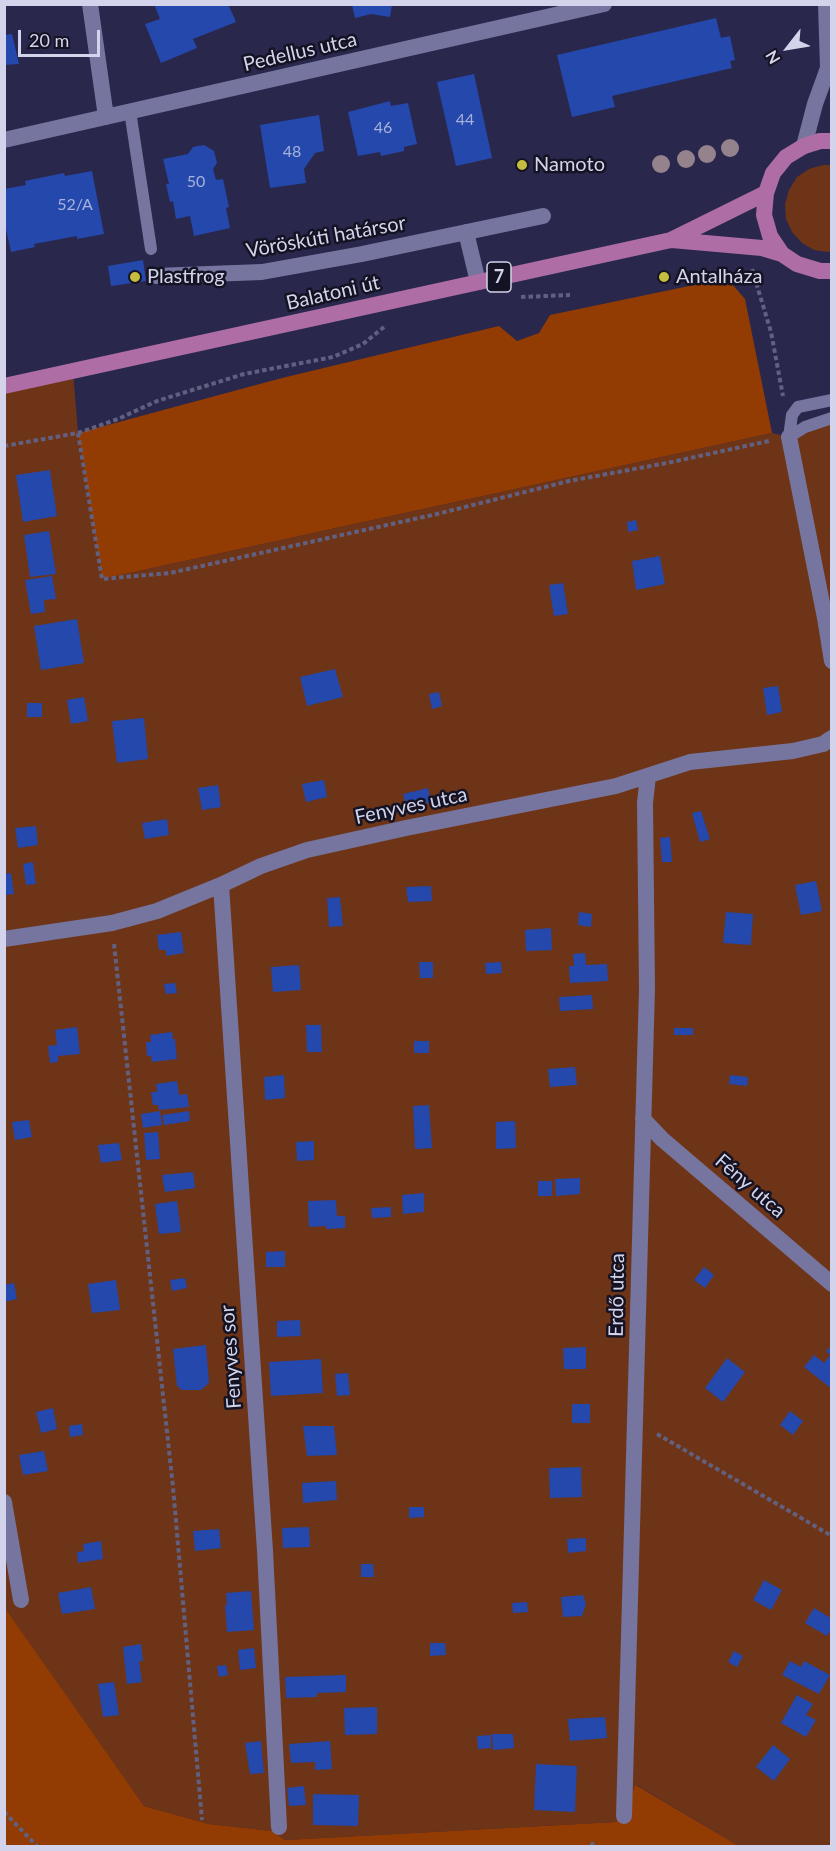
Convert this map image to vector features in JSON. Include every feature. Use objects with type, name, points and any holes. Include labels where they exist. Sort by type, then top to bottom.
[{"type":"main road","points":[[782,254],[770,236],[765,215],[766,193],[773,173],[786,157],[804,146],[820,141],[831,141]]},
{"type":"main road","name":"Balatoni út","points":[[4,386],[671,240],[766,193]]},
{"type":"main road","name":"Balatoni út","points":[[671,240],[762,248],[782,254],[797,264],[820,271],[831,271]]},
{"type":"street","points":[[90,4],[106,117]]},
{"type":"street","name":"Pedellus utca","points":[[4,140],[604,4]]},
{"type":"street","points":[[804,146],[815,104],[830,74],[828,7]]},
{"type":"street","name":"Vöröskúti határsor","points":[[156,276],[262,272],[543,216]]},
{"type":"street","points":[[466,232],[478,282]]},
{"type":"street","points":[[789,437],[825,618],[831,661]]},
{"type":"street","name":"Fenyves utca","points":[[4,939],[112,923],[157,911],[261,866],[307,850],[616,786],[690,762],[793,751],[823,744],[831,738]]},
{"type":"street","name":"Erdő utca","points":[[624,1816],[647,988],[645,803],[648,776]]},
{"type":"street","name":"Fenyves sor","points":[[221,885],[265,1551],[279,1827]]},
{"type":"street","name":"Fény utca","points":[[643,1119],[662,1139],[831,1284]]},
{"type":"street","points":[[4,1502],[21,1600]]},
{"type":"lane","points":[[130,111],[151,249]]},
{"type":"lane","points":[[789,437],[792,415],[798,408],[831,400]]},
{"type":"lane","points":[[789,437],[805,427],[831,418]]},
{"type":"path","points":[[78,433],[102,579],[170,573],[569,481],[789,437],[771,332],[749,261]]},
{"type":"path","points":[[4,446],[78,433],[118,419],[157,401],[244,374],[333,357],[363,344],[391,320],[403,298]]},
{"type":"path","points":[[112,923],[173,1487],[202,1820]]},
{"type":"path","points":[[635,1422],[831,1536]]},
{"type":"path","points":[[4,1812],[37,1846]]},
{"type":"path","points":[[591,1846],[595,1840]]},
{"type":"shaded area","points":[[831,165],[832,251],[828,252],[814,250],[802,243],[792,232],[786,219],[785,204],[789,190],[797,177],[809,169]]},
{"type":"shaded area","points":[[713,281],[732,284],[745,299],[772,433],[102,579],[78,433],[282,378],[499,326],[517,341],[539,333],[550,315]]},
{"type":"shaded area","points":[[73,371],[78,433],[102,579],[772,433],[789,437],[831,418],[831,1846],[739,1846],[637,1785],[616,1822],[285,1840],[272,1831],[209,1824],[144,1806],[7,1613],[5,1607],[5,386]]},
{"type":"shaded area","points":[[4,1607],[144,1806],[209,1824],[272,1831],[285,1840],[616,1822],[636,1785],[739,1846],[5,1846]]},
{"type":"building","points":[[154,4],[228,4],[236,22],[193,39],[197,48],[161,63],[145,24],[160,19]]},
{"type":"building","points":[[352,5],[392,5],[390,17],[371,14],[355,18]]},
{"type":"building","points":[[716,18],[721,38],[730,36],[735,60],[730,61],[732,68],[612,96],[615,107],[572,117],[557,55]]},
{"type":"building","points":[[12,34],[19,64],[4,65],[4,35]]},
{"type":"building","points":[[474,74],[492,158],[456,166],[437,82]]},
{"type":"building","points":[[390,101],[391,106],[408,103],[417,144],[404,147],[404,151],[381,156],[380,152],[358,156],[348,112]]},
{"type":"building","points":[[319,115],[324,151],[315,153],[304,169],[306,183],[270,188],[260,125]]},
{"type":"building","points":[[204,145],[214,151],[217,163],[213,169],[216,180],[223,179],[229,207],[226,208],[230,228],[194,236],[190,216],[176,219],[173,201],[170,202],[166,184],[169,184],[163,159],[188,154],[193,147]]},
{"type":"building","points":[[92,171],[104,234],[77,239],[77,236],[34,244],[35,247],[11,252],[4,220],[4,189],[26,185],[25,181],[64,173],[65,176]]},
{"type":"building","points":[[143,260],[146,281],[111,286],[108,266]]},
{"type":"building","points":[[50,470],[57,516],[23,522],[16,475]]},
{"type":"building","points":[[636,520],[638,530],[628,532],[627,522]]},
{"type":"building","points":[[49,531],[56,574],[30,577],[24,535]]},
{"type":"building","points":[[660,556],[665,584],[636,590],[632,561]]},
{"type":"building","points":[[52,576],[56,599],[44,600],[45,612],[31,614],[25,580]]},
{"type":"building","points":[[563,583],[568,614],[554,616],[549,585]]},
{"type":"building","points":[[77,619],[84,663],[41,670],[34,626]]},
{"type":"building","points":[[335,669],[343,697],[307,706],[300,677]]},
{"type":"building","points":[[778,686],[782,712],[767,715],[763,688]]},
{"type":"building","points":[[439,692],[442,706],[432,709],[429,694]]},
{"type":"building","points":[[84,697],[88,721],[71,724],[67,700]]},
{"type":"building","points":[[27,703],[42,703],[42,717],[27,717]]},
{"type":"building","points":[[144,718],[148,759],[117,763],[112,721]]},
{"type":"building","points":[[324,780],[327,797],[306,802],[302,784]]},
{"type":"building","points":[[218,785],[221,807],[202,810],[198,788]]},
{"type":"building","points":[[428,788],[431,802],[407,808],[403,794]]},
{"type":"building","points":[[701,811],[710,839],[700,842],[692,813]]},
{"type":"building","points":[[167,819],[169,835],[145,839],[142,823]]},
{"type":"building","points":[[36,826],[38,845],[18,848],[15,828]]},
{"type":"building","points":[[670,837],[672,862],[662,862],[660,838]]},
{"type":"building","points":[[33,862],[36,884],[26,885],[23,864]]},
{"type":"building","points":[[11,873],[14,894],[4,895],[4,874]]},
{"type":"building","points":[[816,881],[822,911],[801,915],[795,885]]},
{"type":"building","points":[[431,886],[432,901],[408,902],[406,887]]},
{"type":"building","points":[[340,897],[343,926],[329,927],[327,898]]},
{"type":"building","points":[[579,912],[592,914],[591,927],[578,925]]},
{"type":"building","points":[[726,912],[753,914],[751,945],[723,943]]},
{"type":"building","points":[[551,928],[552,950],[526,951],[525,930]]},
{"type":"building","points":[[181,932],[184,953],[166,956],[166,950],[159,950],[157,935]]},
{"type":"building","points":[[585,953],[586,965],[607,964],[608,981],[570,983],[569,966],[574,966],[573,954]]},
{"type":"building","points":[[419,962],[433,962],[433,978],[420,978]]},
{"type":"building","points":[[501,962],[502,973],[486,974],[485,963]]},
{"type":"building","points":[[299,965],[301,990],[273,992],[271,967]]},
{"type":"building","points":[[175,983],[177,993],[166,994],[164,984]]},
{"type":"building","points":[[592,995],[593,1009],[560,1011],[559,997]]},
{"type":"building","points":[[306,1025],[321,1025],[322,1052],[307,1052]]},
{"type":"building","points":[[77,1027],[80,1054],[58,1056],[58,1062],[50,1063],[48,1046],[57,1045],[55,1030]]},
{"type":"building","points":[[674,1028],[693,1028],[693,1035],[674,1035]]},
{"type":"building","points":[[172,1032],[177,1059],[152,1062],[151,1056],[147,1056],[146,1042],[151,1042],[150,1035]]},
{"type":"building","points":[[414,1041],[429,1041],[429,1053],[414,1053]]},
{"type":"building","points":[[575,1067],[577,1085],[550,1087],[548,1069]]},
{"type":"building","points":[[284,1075],[285,1098],[265,1100],[264,1077]]},
{"type":"building","points":[[730,1075],[748,1077],[747,1086],[729,1084]]},
{"type":"building","points":[[177,1081],[179,1095],[187,1094],[189,1107],[159,1110],[158,1105],[153,1105],[151,1092],[157,1092],[156,1084]]},
{"type":"building","points":[[429,1105],[432,1148],[415,1149],[413,1106]]},
{"type":"building","points":[[160,1111],[162,1125],[143,1128],[141,1114]]},
{"type":"building","points":[[189,1111],[190,1121],[164,1125],[162,1115]]},
{"type":"building","points":[[29,1120],[32,1137],[15,1140],[12,1122]]},
{"type":"building","points":[[515,1121],[516,1148],[496,1149],[496,1122]]},
{"type":"building","points":[[158,1132],[160,1159],[146,1160],[144,1133]]},
{"type":"building","points":[[314,1141],[314,1160],[297,1161],[296,1142]]},
{"type":"building","points":[[119,1143],[122,1160],[101,1163],[98,1145]]},
{"type":"building","points":[[193,1172],[195,1188],[165,1192],[162,1175]]},
{"type":"building","points":[[580,1178],[580,1194],[556,1196],[555,1179]]},
{"type":"building","points":[[538,1181],[552,1181],[552,1196],[538,1196]]},
{"type":"building","points":[[424,1193],[424,1212],[403,1214],[402,1195]]},
{"type":"building","points":[[336,1200],[337,1216],[345,1216],[345,1228],[309,1227],[308,1201]]},
{"type":"building","points":[[177,1201],[181,1232],[159,1234],[155,1204]]},
{"type":"building","points":[[391,1207],[391,1217],[372,1218],[371,1208]]},
{"type":"building","points":[[285,1251],[285,1267],[266,1267],[266,1252]]},
{"type":"building","points":[[704,1267],[714,1275],[705,1288],[694,1280]]},
{"type":"building","points":[[185,1278],[187,1288],[172,1291],[170,1280]]},
{"type":"building","points":[[116,1280],[120,1310],[92,1313],[88,1284]]},
{"type":"building","points":[[14,1283],[17,1299],[4,1302],[4,1285]]},
{"type":"building","points":[[300,1320],[301,1336],[277,1337],[277,1321]]},
{"type":"building","points":[[206,1345],[209,1383],[201,1390],[182,1390],[177,1386],[173,1349]]},
{"type":"building","points":[[832,1345],[832,1389],[804,1367],[814,1355],[824,1363],[830,1355],[826,1351]]},
{"type":"building","points":[[586,1347],[586,1369],[564,1369],[563,1348]]},
{"type":"building","points":[[727,1358],[745,1372],[723,1402],[705,1388]]},
{"type":"building","points":[[321,1359],[323,1393],[271,1396],[269,1362]]},
{"type":"building","points":[[348,1373],[350,1395],[337,1396],[335,1374]]},
{"type":"building","points":[[572,1404],[590,1404],[590,1423],[572,1423]]},
{"type":"building","points":[[53,1408],[57,1429],[41,1433],[36,1412]]},
{"type":"building","points":[[790,1411],[803,1421],[793,1435],[780,1425]]},
{"type":"building","points":[[82,1424],[83,1435],[70,1437],[69,1426]]},
{"type":"building","points":[[303,1426],[334,1426],[337,1455],[307,1456]]},
{"type":"building","points":[[44,1451],[48,1471],[23,1475],[19,1455]]},
{"type":"building","points":[[581,1467],[582,1497],[550,1498],[549,1468]]},
{"type":"building","points":[[336,1481],[337,1500],[303,1503],[302,1483]]},
{"type":"building","points":[[409,1507],[424,1507],[424,1517],[409,1518]]},
{"type":"building","points":[[309,1527],[310,1547],[283,1548],[282,1528]]},
{"type":"building","points":[[219,1529],[221,1548],[195,1551],[193,1531]]},
{"type":"building","points":[[586,1538],[586,1551],[568,1553],[567,1539]]},
{"type":"building","points":[[101,1541],[103,1559],[78,1563],[77,1552],[84,1551],[83,1544]]},
{"type":"building","points":[[361,1564],[373,1564],[374,1577],[361,1577]]},
{"type":"building","points":[[764,1580],[782,1590],[771,1610],[753,1600]]},
{"type":"building","points":[[91,1587],[95,1609],[62,1614],[58,1593]]},
{"type":"building","points":[[251,1591],[254,1630],[227,1632],[226,1593]]},
{"type":"building","points":[[583,1595],[586,1604],[582,1616],[563,1617],[561,1597]]},
{"type":"building","points":[[527,1602],[528,1612],[513,1613],[512,1603]]},
{"type":"building","points":[[814,1608],[832,1619],[832,1628],[827,1636],[805,1623]]},
{"type":"building","points":[[430,1643],[445,1643],[446,1655],[430,1656]]},
{"type":"building","points":[[141,1644],[143,1661],[139,1661],[142,1682],[127,1684],[123,1647]]},
{"type":"building","points":[[254,1648],[256,1668],[240,1670],[238,1650]]},
{"type":"building","points":[[734,1651],[743,1656],[737,1667],[728,1662]]},
{"type":"building","points":[[790,1661],[801,1667],[804,1661],[830,1675],[819,1694],[782,1675]]},
{"type":"building","points":[[226,1665],[228,1675],[219,1677],[217,1666]]},
{"type":"building","points":[[346,1675],[346,1692],[317,1693],[317,1697],[286,1698],[285,1677]]},
{"type":"building","points":[[114,1682],[119,1715],[103,1717],[98,1684]]},
{"type":"building","points":[[797,1695],[813,1704],[806,1715],[816,1720],[806,1737],[781,1723]]},
{"type":"building","points":[[377,1707],[377,1734],[345,1735],[344,1708]]},
{"type":"building","points":[[605,1717],[607,1738],[570,1741],[568,1719]]},
{"type":"building","points":[[492,1734],[513,1734],[514,1748],[493,1750]]},
{"type":"building","points":[[491,1735],[491,1748],[478,1749],[477,1736]]},
{"type":"building","points":[[261,1741],[264,1773],[250,1774],[245,1743]]},
{"type":"building","points":[[330,1741],[332,1769],[315,1770],[315,1762],[291,1763],[289,1744]]},
{"type":"building","points":[[773,1745],[790,1759],[774,1781],[756,1767]]},
{"type":"building","points":[[536,1764],[577,1766],[575,1812],[534,1810]]},
{"type":"building","points":[[304,1786],[306,1805],[289,1806],[287,1788]]},
{"type":"building","points":[[313,1794],[359,1795],[358,1826],[313,1825]]},
{"type":"place","name":"Namoto","points":[[522,165]]},
{"type":"place","name":"Plastfrog","points":[[135,277]]},
{"type":"place","name":"Antalháza","points":[[664,277]]}]
